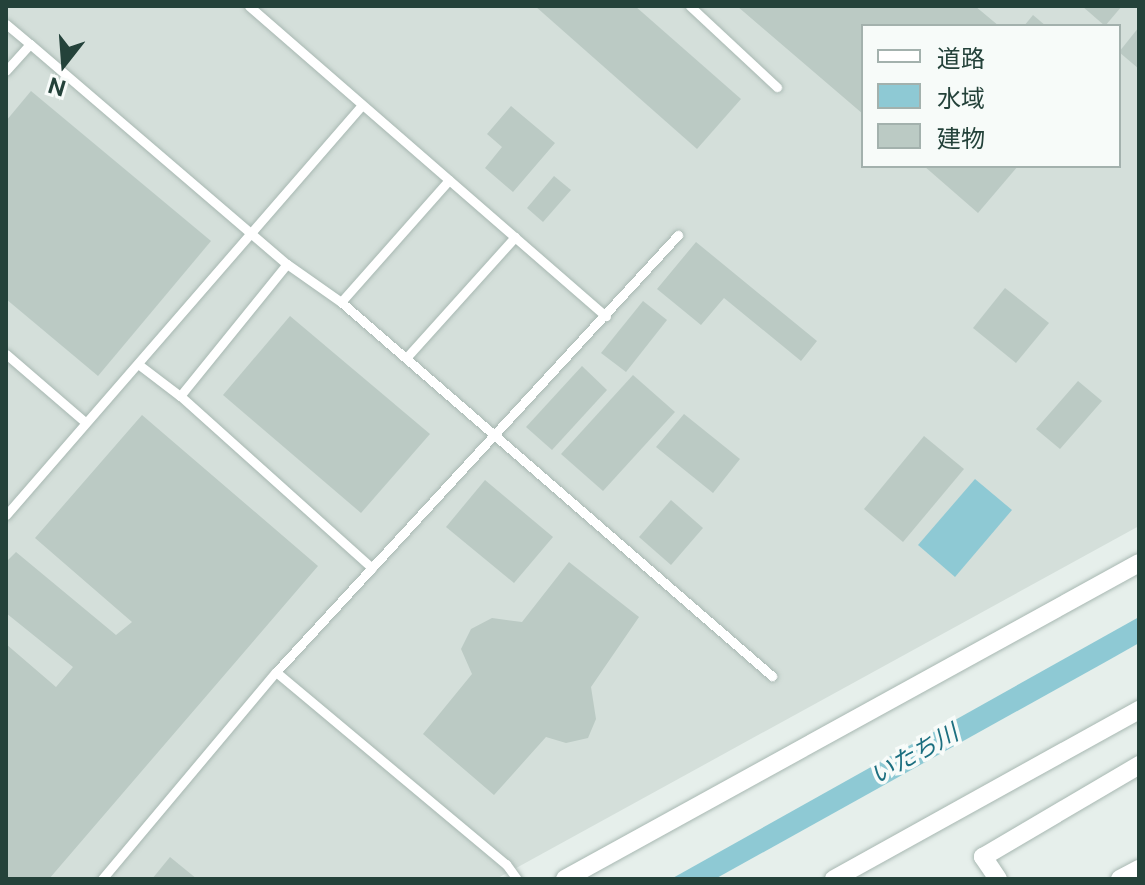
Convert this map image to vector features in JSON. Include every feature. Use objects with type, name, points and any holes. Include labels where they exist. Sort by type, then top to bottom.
[{"type":"street","points":[[565,879],[1139,563]]},
{"type":"street","points":[[834,879],[1139,710]]},
{"type":"street","points":[[998,879],[983,857],[1139,765]]},
{"type":"street","points":[[1120,879],[1139,869]]},
{"type":"lane","points":[[249,6],[606,316]]},
{"type":"lane","points":[[690,6],[777,87]]},
{"type":"lane","points":[[6,24],[287,264],[341,302],[772,676]]},
{"type":"lane","points":[[6,71],[30,44]]},
{"type":"lane","points":[[6,515],[362,105]]},
{"type":"lane","points":[[341,302],[449,180]]},
{"type":"lane","points":[[102,879],[276,672],[678,235]]},
{"type":"lane","points":[[406,358],[515,237]]},
{"type":"lane","points":[[180,396],[287,264]]},
{"type":"lane","points":[[6,354],[85,422]]},
{"type":"lane","points":[[138,364],[180,396],[372,568]]},
{"type":"lane","points":[[276,672],[506,864],[517,879]]},
{"type":"shaded area","points":[[6,6],[1139,6],[1139,526],[496,879],[6,879]]},
{"type":"water","points":[[975,479],[1012,510],[955,577],[918,545]]},
{"type":"water","name":"いたち川","points":[[1139,617],[1139,643],[1109,660],[715,879],[671,879]]},
{"type":"building","points":[[535,6],[635,6],[741,99],[697,149]]},
{"type":"building","points":[[737,6],[975,6],[997,24],[861,24],[861,112]]},
{"type":"building","points":[[1082,6],[1122,6],[1107,24]]},
{"type":"building","points":[[1033,15],[1044,24],[1026,24]]},
{"type":"building","points":[[1139,27],[1139,69],[1121,54]]},
{"type":"building","points":[[31,91],[211,241],[98,376],[6,299],[6,121]]},
{"type":"building","points":[[511,106],[555,143],[513,192],[485,168],[502,147],[487,134]]},
{"type":"building","points":[[926,168],[1016,168],[978,213]]},
{"type":"building","points":[[554,176],[571,190],[543,222],[527,208]]},
{"type":"building","points":[[696,242],[817,341],[801,361],[724,298],[701,325],[657,289]]},
{"type":"building","points":[[1005,288],[1049,323],[1016,363],[973,328]]},
{"type":"building","points":[[643,301],[667,320],[626,372],[601,353]]},
{"type":"building","points":[[290,316],[430,434],[361,513],[223,395]]},
{"type":"building","points":[[582,366],[607,390],[552,450],[526,427]]},
{"type":"building","points":[[633,375],[675,412],[603,491],[561,454]]},
{"type":"building","points":[[1078,381],[1102,401],[1060,449],[1036,429]]},
{"type":"building","points":[[684,414],[740,459],[713,493],[656,447]]},
{"type":"building","points":[[142,415],[318,566],[49,879],[6,879],[6,644],[56,687],[73,667],[6,613],[6,562],[16,552],[116,635],[132,622],[35,538]]},
{"type":"building","points":[[924,436],[964,469],[903,542],[864,509]]},
{"type":"building","points":[[485,480],[553,537],[514,583],[446,527]]},
{"type":"building","points":[[671,500],[703,528],[671,565],[639,537]]},
{"type":"building","points":[[569,562],[639,617],[591,687],[596,719],[588,738],[566,743],[546,737],[494,795],[423,734],[472,674],[461,649],[471,629],[492,618],[522,622]]},
{"type":"building","points":[[170,857],[197,879],[152,879]]}]
